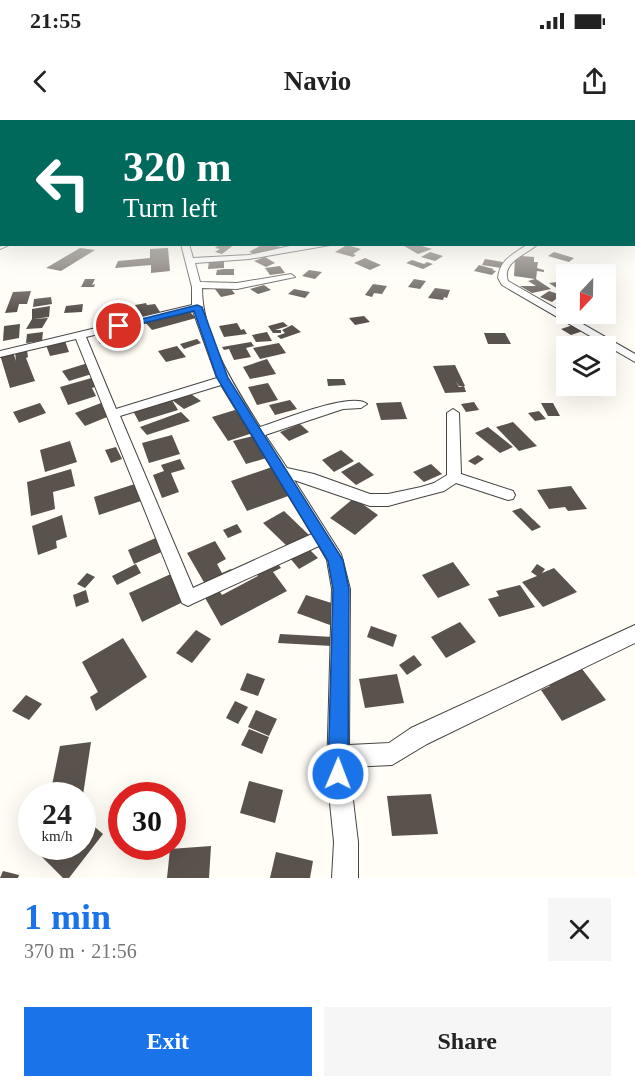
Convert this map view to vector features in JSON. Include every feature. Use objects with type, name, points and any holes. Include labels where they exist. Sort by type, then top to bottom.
[{"type":"street","points":[[303,246],[249,257],[187,253],[196,285],[197,307],[224,380],[335,560],[341,589],[338,774],[346,842],[345,878]]},
{"type":"street","points":[[530,246],[514,255],[504,265],[502,278],[505,283],[635,359]]},
{"type":"street","points":[[196,285],[237,286],[291,277]]},
{"type":"street","points":[[0,354],[197,307]]},
{"type":"street","points":[[80,335],[188,598],[322,537]]},
{"type":"street","points":[[112,414],[224,380]]},
{"type":"street","points":[[257,433],[342,405],[361,404]]},
{"type":"street","points":[[453,413],[454,477]]},
{"type":"street","points":[[281,472],[309,478],[370,500],[388,500],[440,487],[454,477]]},
{"type":"street","points":[[454,477],[508,495]]},
{"type":"street","points":[[338,757],[392,754],[419,736],[635,634]]},
{"type":"building","points":[[232,246],[222,254],[215,252],[220,249],[215,248]]},
{"type":"building","points":[[260,246],[284,248],[259,255],[249,252]]},
{"type":"building","points":[[345,246],[361,249],[353,254],[356,255],[353,257],[335,252]]},
{"type":"building","points":[[404,246],[422,246],[432,249],[418,254]]},
{"type":"building","points":[[80,248],[95,250],[61,271],[46,268]]},
{"type":"building","points":[[168,248],[170,271],[151,273],[151,265],[115,268],[118,261],[150,258],[150,249]]},
{"type":"building","points":[[430,252],[443,256],[435,261],[421,257]]},
{"type":"building","points":[[554,252],[574,258],[569,262],[548,256]]},
{"type":"building","points":[[520,256],[534,257],[534,262],[538,262],[537,268],[544,270],[544,272],[537,271],[536,279],[551,289],[532,293],[520,286],[536,286],[528,281],[535,279],[514,276],[515,259],[519,259]]},
{"type":"building","points":[[265,257],[275,263],[266,267],[254,261]]},
{"type":"building","points":[[365,258],[381,265],[370,270],[354,263]]},
{"type":"building","points":[[485,259],[503,262],[501,268],[482,265]]},
{"type":"building","points":[[412,260],[433,264],[423,269],[406,263]]},
{"type":"building","points":[[209,261],[224,261],[224,268],[208,269]]},
{"type":"building","points":[[479,265],[496,271],[492,275],[474,271]]},
{"type":"building","points":[[280,266],[285,273],[270,275],[265,268]]},
{"type":"building","points":[[234,269],[234,275],[216,275],[217,270]]},
{"type":"building","points":[[309,270],[322,272],[315,279],[302,276]]},
{"type":"building","points":[[85,279],[95,279],[92,285],[95,284],[94,287],[81,287]]},
{"type":"building","points":[[414,279],[426,281],[420,289],[408,287]]},
{"type":"building","points":[[373,284],[387,286],[382,294],[374,293],[372,297],[365,295]]},
{"type":"building","points":[[264,285],[271,290],[258,294],[250,289]]},
{"type":"building","points":[[229,286],[235,294],[221,297],[215,289]]},
{"type":"building","points":[[435,288],[450,290],[447,298],[444,297],[443,300],[428,298]]},
{"type":"building","points":[[294,289],[310,292],[305,298],[288,294]]},
{"type":"building","points":[[31,291],[27,304],[19,304],[17,312],[5,313],[13,292]]},
{"type":"building","points":[[549,291],[556,293],[556,299],[552,302],[540,297]]},
{"type":"building","points":[[51,297],[52,304],[33,307],[34,299]]},
{"type":"building","points":[[146,303],[147,305],[155,304],[160,312],[138,317],[133,309],[137,308],[135,305]]},
{"type":"building","points":[[83,304],[82,312],[64,313],[66,306]]},
{"type":"building","points":[[50,306],[49,317],[33,319],[48,318],[42,328],[26,329],[32,319],[32,309]]},
{"type":"building","points":[[190,312],[196,318],[152,330],[144,321],[169,314],[172,317]]},
{"type":"building","points":[[364,316],[370,322],[355,325],[349,318]]},
{"type":"building","points":[[283,322],[288,326],[275,330],[281,330],[281,333],[273,333],[268,326]]},
{"type":"building","points":[[237,323],[247,334],[224,337],[219,326]]},
{"type":"building","points":[[20,324],[19,338],[3,341],[4,326]]},
{"type":"building","points":[[292,325],[301,332],[281,339],[277,336],[285,333],[282,330]]},
{"type":"building","points":[[573,325],[583,331],[571,335],[561,329]]},
{"type":"building","points":[[118,329],[123,338],[100,344],[95,335]]},
{"type":"building","points":[[43,332],[42,341],[26,343],[27,334]]},
{"type":"building","points":[[267,332],[272,341],[256,342],[252,335]]},
{"type":"building","points":[[484,333],[505,333],[511,344],[488,344]]},
{"type":"building","points":[[197,339],[201,343],[184,349],[180,344]]},
{"type":"building","points":[[65,341],[69,352],[50,356],[46,345]]},
{"type":"building","points":[[251,342],[254,346],[246,348],[251,357],[234,360],[229,349],[224,350],[222,347]]},
{"type":"building","points":[[279,343],[286,353],[260,359],[253,348]]},
{"type":"building","points":[[177,346],[186,357],[166,362],[158,351]]},
{"type":"building","points":[[27,350],[28,357],[26,358],[35,381],[10,388],[0,355],[13,352],[16,361],[15,352]]},
{"type":"building","points":[[267,359],[276,374],[250,379],[243,367]]},
{"type":"building","points":[[88,363],[95,373],[69,381],[62,371]]},
{"type":"building","points":[[455,365],[465,386],[466,392],[445,393],[433,366]]},
{"type":"building","points":[[95,377],[100,385],[92,388],[96,396],[68,405],[60,387]]},
{"type":"building","points":[[327,379],[344,379],[346,385],[328,386]]},
{"type":"building","points":[[268,383],[278,400],[257,405],[248,387]]},
{"type":"building","points":[[188,392],[201,401],[184,409],[172,400],[178,410],[139,422],[133,411]]},
{"type":"building","points":[[290,400],[297,409],[275,415],[269,405]]},
{"type":"building","points":[[401,402],[407,419],[381,420],[376,403]]},
{"type":"building","points":[[474,402],[479,410],[466,412],[461,404]]},
{"type":"building","points":[[40,403],[46,413],[19,423],[13,412]]},
{"type":"building","points":[[101,403],[112,415],[85,426],[75,413]]},
{"type":"building","points":[[541,403],[553,403],[560,416],[548,416]]},
{"type":"building","points":[[235,410],[253,433],[228,441],[212,417]]},
{"type":"building","points":[[539,411],[546,419],[535,421],[528,413]]},
{"type":"building","points":[[181,412],[190,421],[147,435],[140,427]]},
{"type":"building","points":[[513,422],[537,446],[519,451],[496,427]]},
{"type":"building","points":[[300,424],[309,432],[289,441],[280,432]]},
{"type":"building","points":[[488,427],[513,447],[500,453],[475,433]]},
{"type":"building","points":[[172,435],[180,454],[149,463],[142,443]]},
{"type":"building","points":[[257,435],[270,457],[246,464],[233,441]]},
{"type":"building","points":[[70,441],[77,462],[45,472],[40,450]]},
{"type":"building","points":[[116,447],[122,459],[111,463],[105,450]]},
{"type":"building","points":[[341,450],[354,461],[334,472],[322,460]]},
{"type":"building","points":[[478,455],[484,459],[475,465],[468,461]]},
{"type":"building","points":[[180,459],[185,469],[171,473],[179,492],[162,498],[153,475],[164,471],[161,465]]},
{"type":"building","points":[[359,462],[374,475],[356,485],[341,472]]},
{"type":"building","points":[[431,464],[442,474],[424,482],[413,472]]},
{"type":"building","points":[[272,467],[291,495],[247,511],[231,481]]},
{"type":"building","points":[[71,469],[75,486],[53,492],[55,509],[31,516],[27,482]]},
{"type":"building","points":[[138,483],[144,500],[99,515],[94,497]]},
{"type":"building","points":[[571,486],[587,509],[568,511],[565,507],[549,509],[537,490]]},
{"type":"building","points":[[354,498],[378,515],[355,535],[330,518]]},
{"type":"building","points":[[521,508],[541,527],[532,531],[512,511]]},
{"type":"building","points":[[284,511],[310,536],[290,549],[263,523]]},
{"type":"building","points":[[62,515],[67,537],[56,541],[57,548],[38,555],[32,526]]},
{"type":"building","points":[[237,524],[242,532],[228,538],[223,530]]},
{"type":"building","points":[[158,537],[166,550],[134,564],[128,550]]},
{"type":"building","points":[[215,541],[226,559],[217,564],[222,573],[231,569],[234,574],[205,584],[187,553]]},
{"type":"building","points":[[307,547],[318,558],[299,569],[289,557]]},
{"type":"building","points":[[276,561],[281,568],[273,572],[287,591],[221,626],[204,596],[218,589],[222,595],[258,576],[255,572]]},
{"type":"building","points":[[453,562],[470,585],[438,598],[422,575]]},
{"type":"building","points":[[136,564],[141,573],[117,585],[112,576]]},
{"type":"building","points":[[537,564],[545,569],[542,573],[554,568],[577,592],[543,607],[522,582],[537,576],[531,572]]},
{"type":"building","points":[[87,573],[95,577],[85,588],[77,584]]},
{"type":"building","points":[[173,573],[187,600],[142,622],[129,593]]},
{"type":"building","points":[[520,585],[535,607],[499,617],[488,599],[499,596],[496,591]]},
{"type":"building","points":[[86,590],[89,602],[76,607],[73,595]]},
{"type":"building","points":[[306,595],[338,605],[330,625],[297,613]]},
{"type":"building","points":[[460,622],[476,642],[446,658],[431,637]]},
{"type":"building","points":[[371,626],[397,635],[393,647],[367,637]]},
{"type":"building","points":[[196,630],[211,639],[192,663],[176,653]]},
{"type":"building","points":[[280,634],[333,637],[332,646],[278,643]]},
{"type":"building","points":[[123,638],[147,677],[96,711],[90,697],[98,692],[82,662]]},
{"type":"building","points":[[414,655],[422,665],[407,675],[399,665]]},
{"type":"building","points":[[579,665],[606,700],[562,721],[541,690],[550,686],[545,679]]},
{"type":"building","points":[[247,673],[265,679],[258,696],[240,690]]},
{"type":"building","points":[[397,674],[404,703],[365,708],[359,679]]},
{"type":"building","points":[[26,695],[42,704],[29,720],[12,711]]},
{"type":"building","points":[[235,701],[248,707],[238,724],[226,718]]},
{"type":"building","points":[[256,710],[277,719],[269,736],[248,727]]},
{"type":"building","points":[[249,729],[269,737],[262,754],[241,745]]},
{"type":"building","points":[[91,742],[85,782],[53,782],[60,746]]},
{"type":"building","points":[[249,781],[283,790],[275,823],[240,813]]},
{"type":"building","points":[[431,794],[438,834],[392,836],[387,796]]},
{"type":"building","points":[[96,828],[103,834],[96,843]]},
{"type":"building","points":[[211,846],[209,878],[167,878],[169,860],[186,860],[186,848]]},
{"type":"building","points":[[276,852],[313,861],[310,878],[270,878]]},
{"type":"building","points":[[45,860],[83,860],[69,878],[63,878]]},
{"type":"building","points":[[3,871],[19,875],[18,878],[0,878]]},
{"type":"route","points":[[119,326],[197,307],[223,378],[335,560],[341,589],[338,774]]}]
